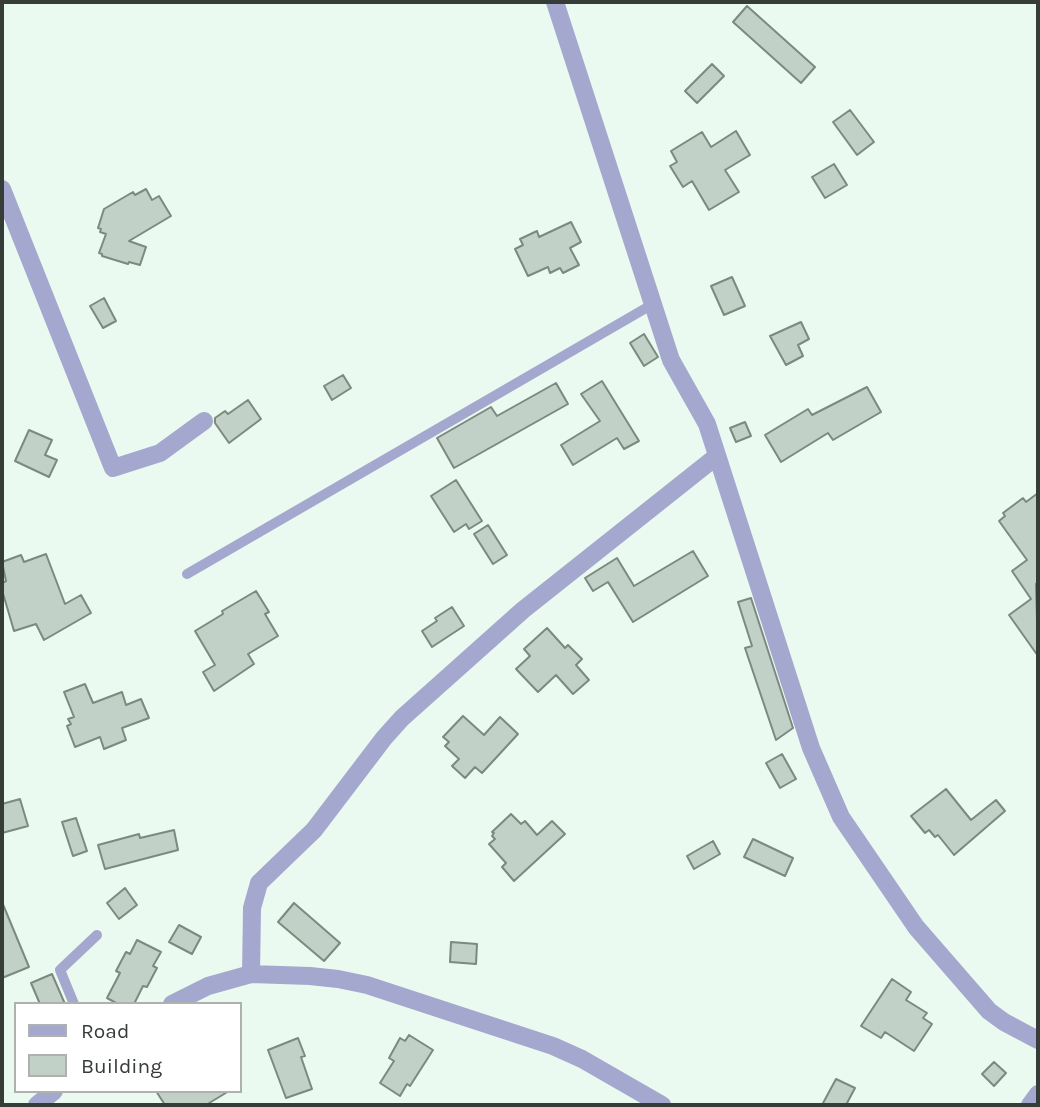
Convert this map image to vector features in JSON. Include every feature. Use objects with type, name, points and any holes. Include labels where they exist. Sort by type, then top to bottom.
[{"type":"street","points":[[555,2],[671,360],[707,424],[811,748],[841,817],[916,927],[989,1011],[1003,1022],[1038,1040]]},
{"type":"street","points":[[2,189],[113,468],[160,453],[204,421]]},
{"type":"street","points":[[251,974],[251,908],[260,883],[314,830],[393,728],[523,610],[718,456]]},
{"type":"street","points":[[176,1002],[208,986],[251,974],[310,976],[348,981],[553,1046],[582,1059],[662,1105]]},
{"type":"street","points":[[37,1105],[52,1093]]},
{"type":"street","points":[[1030,1105],[1038,1094]]},
{"type":"lane","points":[[187,574],[653,304]]},
{"type":"lane","points":[[73,1002],[60,970],[97,934]]},
{"type":"building","points":[[747,6],[815,67],[801,83],[733,22]]},
{"type":"building","points":[[712,64],[724,76],[697,103],[685,91]]},
{"type":"building","points":[[850,110],[874,142],[857,155],[833,122]]},
{"type":"building","points":[[736,131],[750,155],[725,170],[739,192],[709,210],[692,181],[683,187],[670,166],[677,162],[671,151],[702,132],[711,147]]},
{"type":"building","points":[[834,164],[847,185],[825,198],[812,177]]},
{"type":"building","points":[[146,189],[152,200],[159,196],[171,216],[129,241],[146,247],[140,265],[102,256],[99,253],[106,234],[98,228],[104,209],[133,192],[135,195]]},
{"type":"building","points":[[571,222],[581,242],[570,248],[579,265],[563,273],[560,268],[550,273],[548,267],[528,276],[515,249],[523,245],[520,239],[537,231],[539,237]]},
{"type":"building","points":[[732,277],[745,306],[724,315],[711,286]]},
{"type":"building","points":[[104,298],[116,321],[103,328],[90,306]]},
{"type":"building","points":[[801,322],[809,339],[798,345],[803,356],[786,365],[770,336]]},
{"type":"building","points":[[644,334],[658,357],[644,366],[630,343]]},
{"type":"building","points":[[343,375],[351,388],[332,400],[324,386]]},
{"type":"building","points":[[602,381],[639,441],[624,449],[617,438],[573,465],[561,445],[600,421],[581,394]]},
{"type":"building","points":[[556,383],[568,404],[454,468],[437,438],[491,407],[497,416]]},
{"type":"building","points":[[867,387],[881,412],[833,440],[828,433],[781,462],[765,435],[808,409],[812,415]]},
{"type":"building","points":[[248,400],[261,419],[229,443],[215,423],[215,418],[225,411],[228,414]]},
{"type":"building","points":[[745,422],[751,436],[736,442],[730,428]]},
{"type":"building","points":[[29,430],[52,440],[45,455],[57,460],[49,477],[15,461]]},
{"type":"building","points":[[456,480],[482,521],[469,529],[466,524],[454,532],[431,496]]},
{"type":"building","points":[[1038,493],[1038,656],[1009,615],[1031,599],[1012,571],[1027,560],[999,521],[1005,516],[1003,513],[1023,498],[1026,502]]},
{"type":"building","points":[[488,525],[507,555],[493,564],[474,534]]},
{"type":"building","points":[[693,551],[708,576],[633,622],[608,582],[593,591],[585,578],[617,558],[634,586]]},
{"type":"building","points":[[46,554],[65,604],[81,595],[91,613],[44,640],[36,624],[14,631],[2,590],[2,583],[6,581],[2,562],[21,555],[24,562]]},
{"type":"building","points":[[256,591],[269,612],[265,614],[278,636],[248,654],[254,664],[214,691],[203,672],[215,665],[195,631]]},
{"type":"building","points":[[751,598],[793,728],[776,740],[745,648],[752,646],[738,602]]},
{"type":"building","points":[[452,607],[464,626],[432,647],[422,631]]},
{"type":"building","points":[[547,628],[565,648],[568,645],[582,659],[576,665],[589,680],[573,694],[556,675],[538,692],[516,669],[530,656],[524,649]]},
{"type":"building","points":[[85,684],[93,703],[122,692],[126,705],[141,699],[149,718],[122,728],[126,740],[104,749],[100,737],[75,747],[67,726],[71,724],[68,719],[74,717],[64,692]]},
{"type":"building","points":[[463,716],[484,735],[500,717],[518,734],[482,773],[475,767],[465,778],[452,766],[459,759],[445,746],[449,742],[443,737]]},
{"type":"building","points":[[782,754],[796,779],[780,788],[766,763]]},
{"type":"building","points":[[946,789],[971,820],[996,800],[1005,811],[954,855],[938,835],[935,837],[929,830],[925,833],[911,816]]},
{"type":"building","points":[[20,799],[28,826],[2,833],[2,804]]},
{"type":"building","points":[[511,814],[521,824],[525,821],[537,835],[552,821],[565,834],[514,881],[502,867],[506,863],[489,844],[495,839],[492,832]]},
{"type":"building","points":[[76,818],[87,851],[73,856],[62,822]]},
{"type":"building","points":[[174,830],[178,850],[105,869],[98,845],[139,834],[140,838]]},
{"type":"building","points":[[753,839],[793,858],[785,876],[744,857]]},
{"type":"building","points":[[713,841],[720,854],[694,869],[687,856]]},
{"type":"building","points":[[125,888],[137,905],[119,919],[107,903]]},
{"type":"building","points":[[2,902],[29,967],[2,978]]},
{"type":"building","points":[[294,903],[340,943],[324,961],[278,922]]},
{"type":"building","points":[[179,925],[201,937],[192,954],[169,942]]},
{"type":"building","points":[[137,940],[161,952],[153,966],[157,968],[135,1002],[114,1002],[107,998],[120,973],[116,971],[126,952],[130,954]]},
{"type":"building","points":[[451,942],[477,944],[476,964],[450,962]]},
{"type":"building","points":[[52,974],[64,1002],[39,1002],[31,983]]},
{"type":"building","points":[[892,979],[911,992],[906,1000],[927,1013],[923,1018],[932,1024],[914,1051],[885,1032],[881,1038],[861,1026]]},
{"type":"building","points":[[409,1035],[433,1050],[410,1086],[407,1084],[400,1096],[380,1083],[394,1061],[389,1058],[400,1038],[405,1041]]},
{"type":"building","points":[[298,1038],[305,1056],[301,1057],[312,1089],[286,1098],[268,1050]]},
{"type":"building","points":[[994,1062],[1006,1073],[994,1086],[982,1074]]},
{"type":"building","points":[[836,1079],[855,1088],[846,1105],[822,1105]]},
{"type":"building","points":[[157,1093],[226,1093],[206,1105],[165,1105]]}]
